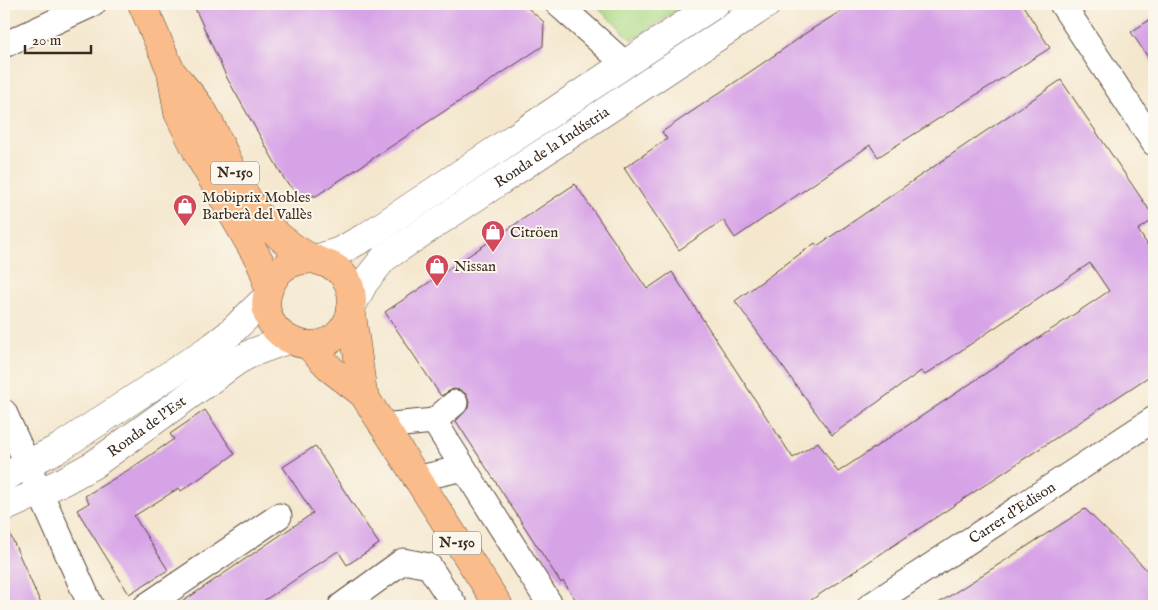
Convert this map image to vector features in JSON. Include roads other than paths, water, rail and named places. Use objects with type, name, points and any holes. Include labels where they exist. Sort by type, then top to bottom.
[{"type":"main road","name":"N-150","points":[[142,4],[171,71],[178,113],[200,158],[259,260],[265,274],[266,313],[273,325],[298,342],[362,394],[499,606]]},
{"type":"main road","name":"N-150","points":[[171,71],[203,112],[253,207],[265,223],[279,236],[315,259],[330,265],[343,275],[351,290],[362,394]]},
{"type":"main road","points":[[267,294],[280,270],[301,260],[315,259]]},
{"type":"main road","points":[[298,342],[324,342],[338,334],[346,324],[352,307]]},
{"type":"street","points":[[4,45],[93,4]]},
{"type":"street","points":[[558,4],[625,64]]},
{"type":"street","name":"Ronda de la Indústria","points":[[315,259],[340,251],[368,236],[716,4]]},
{"type":"street","name":"Ronda de la Indústria","points":[[352,307],[364,283],[384,258],[767,4]]},
{"type":"street","points":[[1062,4],[1154,143]]},
{"type":"street","name":"Ronda de l'Est","points":[[4,478],[59,448],[212,347],[229,334],[267,294]]},
{"type":"street","name":"Ronda de l'Est","points":[[4,508],[64,481],[93,465],[237,361],[254,352],[298,342]]},
{"type":"street","points":[[382,426],[434,421],[455,403]]},
{"type":"street","points":[[4,412],[92,606]]},
{"type":"street","name":"Carrer d'Edison","points":[[870,606],[1154,419]]},
{"type":"street","points":[[434,421],[551,606]]},
{"type":"street","points":[[416,479],[463,468]]},
{"type":"street","points":[[146,606],[279,516]]},
{"type":"street","points":[[340,606],[403,561],[429,566],[455,606]]},
{"type":"place","name":"Mobiprix Mobles Barberà del Vallès","points":[[185,227]]},
{"type":"place","name":"Citröen","points":[[493,253]]},
{"type":"place","name":"Nissan","points":[[437,287]]}]
